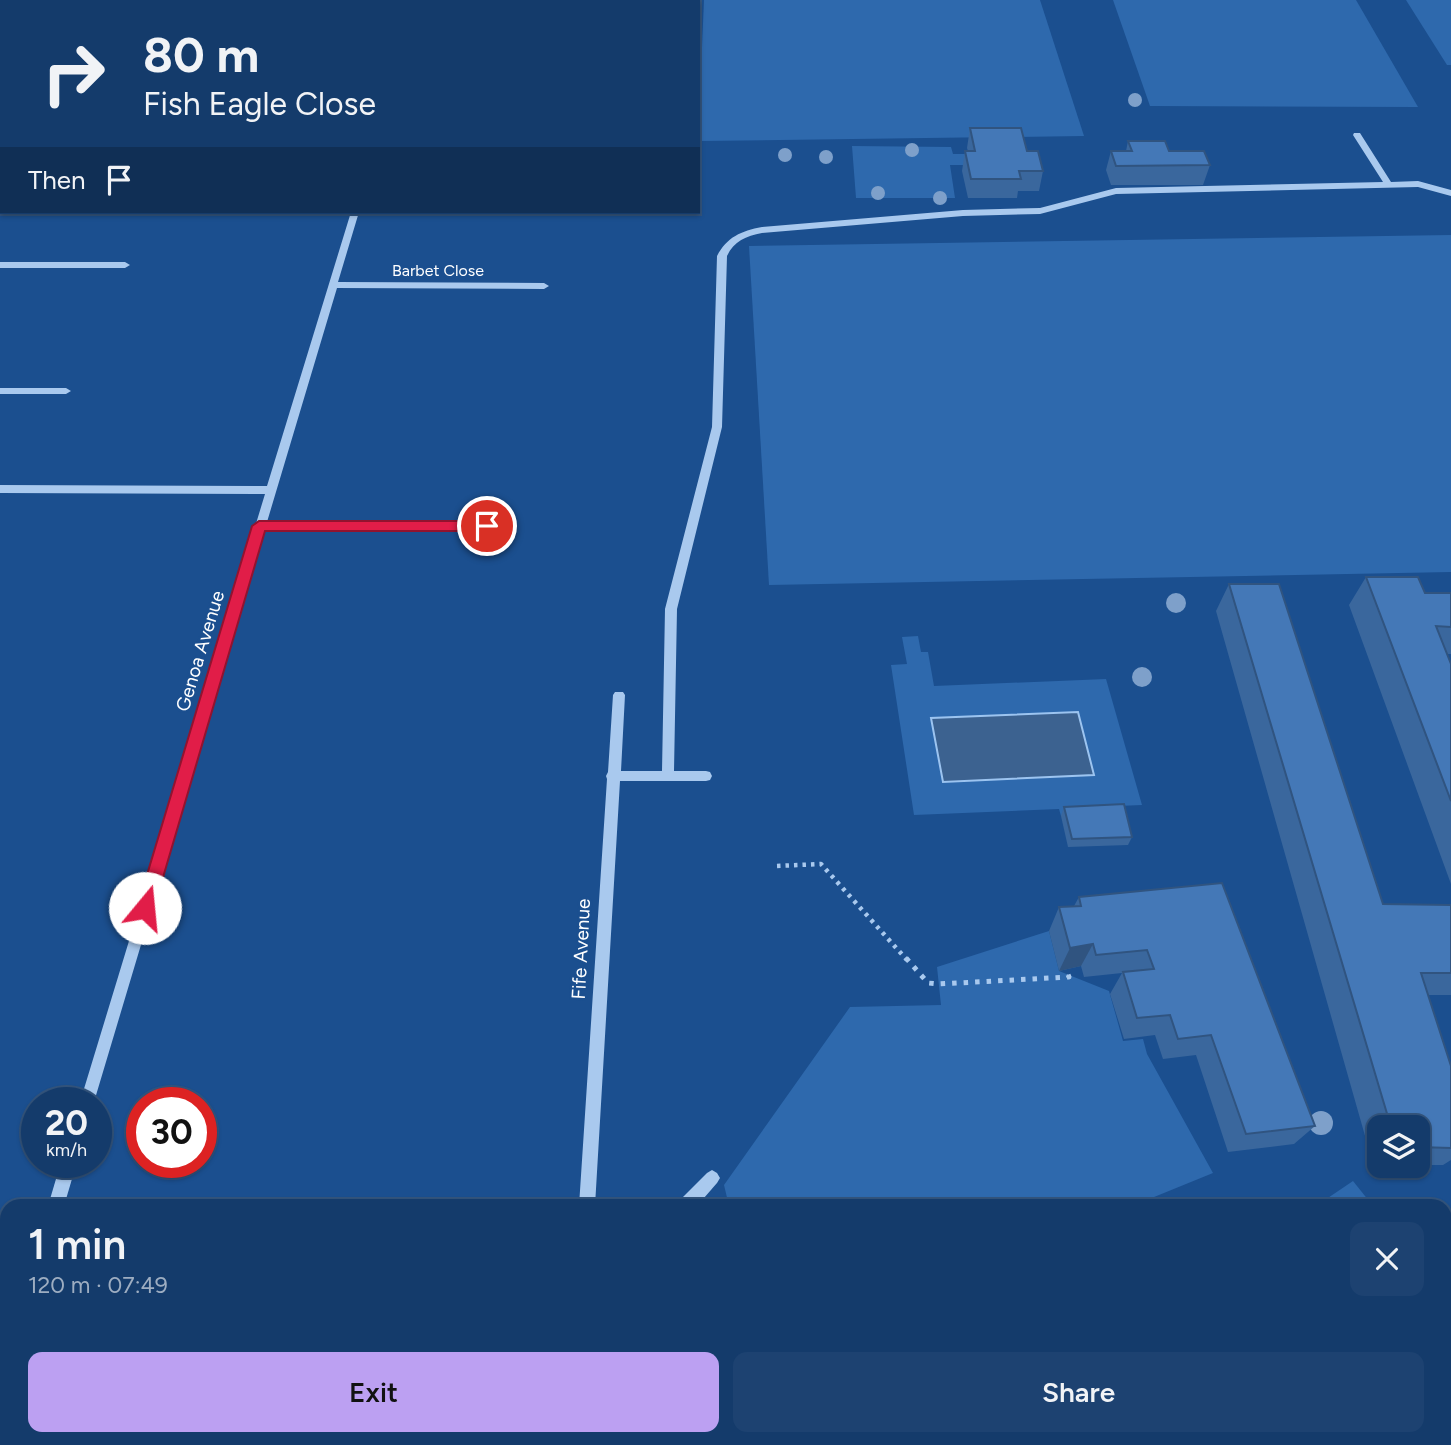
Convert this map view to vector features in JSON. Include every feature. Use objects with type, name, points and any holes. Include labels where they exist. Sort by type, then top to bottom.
[{"type":"street","points":[[1357,135],[1389,185]]},
{"type":"street","points":[[668,776],[671,609],[716,436],[720,401],[722,256],[735,238],[746,233],[775,229],[963,212],[1040,211],[1116,191],[1389,185],[1430,186],[1451,193]]},
{"type":"street","name":"Genoa Avenue","points":[[91,1087],[354,214]]},
{"type":"street","points":[[0,265],[124,265]]},
{"type":"street","name":"Barbet Close","points":[[333,285],[544,286]]},
{"type":"street","points":[[0,391],[66,391]]},
{"type":"street","points":[[0,489],[270,490]]},
{"type":"street","points":[[259,526],[512,526]]},
{"type":"street","name":"Fife Avenue","points":[[587,1199],[619,695]]},
{"type":"street","points":[[612,776],[706,776]]},
{"type":"street","points":[[58,1199],[64,1178]]},
{"type":"street","points":[[692,1199],[712,1178]]},
{"type":"path","points":[[777,866],[821,864],[928,983],[1069,977],[1066,970]]},
{"type":"shaded area","points":[[704,0],[1040,0],[1084,136],[700,141]]},
{"type":"shaded area","points":[[1113,0],[1356,0],[1418,107],[1150,106]]},
{"type":"shaded area","points":[[1406,0],[1451,0],[1451,65],[1447,65]]},
{"type":"shaded area","points":[[852,146],[951,147],[953,154],[966,154],[968,165],[950,165],[955,198],[856,198]]},
{"type":"shaded area","points":[[1451,235],[1451,572],[769,585],[749,246]]},
{"type":"shaded area","points":[[918,636],[921,652],[928,652],[934,686],[1106,679],[1142,805],[1118,806],[1119,813],[1061,816],[1059,809],[914,815],[891,665],[907,664],[902,637]]},
{"type":"shaded area","points":[[1078,712],[1094,775],[943,782],[931,718]]},
{"type":"shaded area","points":[[1049,931],[1059,971],[1109,991],[1123,1041],[1143,1039],[1147,1054],[1213,1173],[1149,1199],[727,1199],[724,1185],[850,1007],[941,1005],[937,967]]},
{"type":"shaded area","points":[[1353,1181],[1367,1199],[1326,1199]]},
{"type":"building","points":[[970,128],[1021,128],[1027,151],[1038,151],[1043,171],[1019,171],[1021,179],[971,179],[965,151],[975,151]]},
{"type":"building","points":[[1128,141],[1165,141],[1169,151],[1204,151],[1210,165],[1116,166],[1111,151],[1132,151]]},
{"type":"building","points":[[1366,577],[1418,577],[1425,593],[1451,593],[1451,627],[1436,626],[1451,664],[1451,801]]},
{"type":"building","points":[[1229,584],[1279,584],[1383,904],[1451,905],[1451,973],[1421,973],[1451,1066],[1451,1148],[1430,1147],[1430,1115],[1387,1115]]},
{"type":"building","points":[[1124,804],[1132,837],[1072,839],[1064,807]]},
{"type":"building","points":[[1222,883],[1315,1126],[1246,1134],[1211,1035],[1178,1039],[1170,1015],[1137,1018],[1123,972],[1154,969],[1147,950],[1096,955],[1093,944],[1070,948],[1059,907],[1081,906],[1079,897]]},
{"type":"route","points":[[145,908],[259,526],[487,526]]}]
